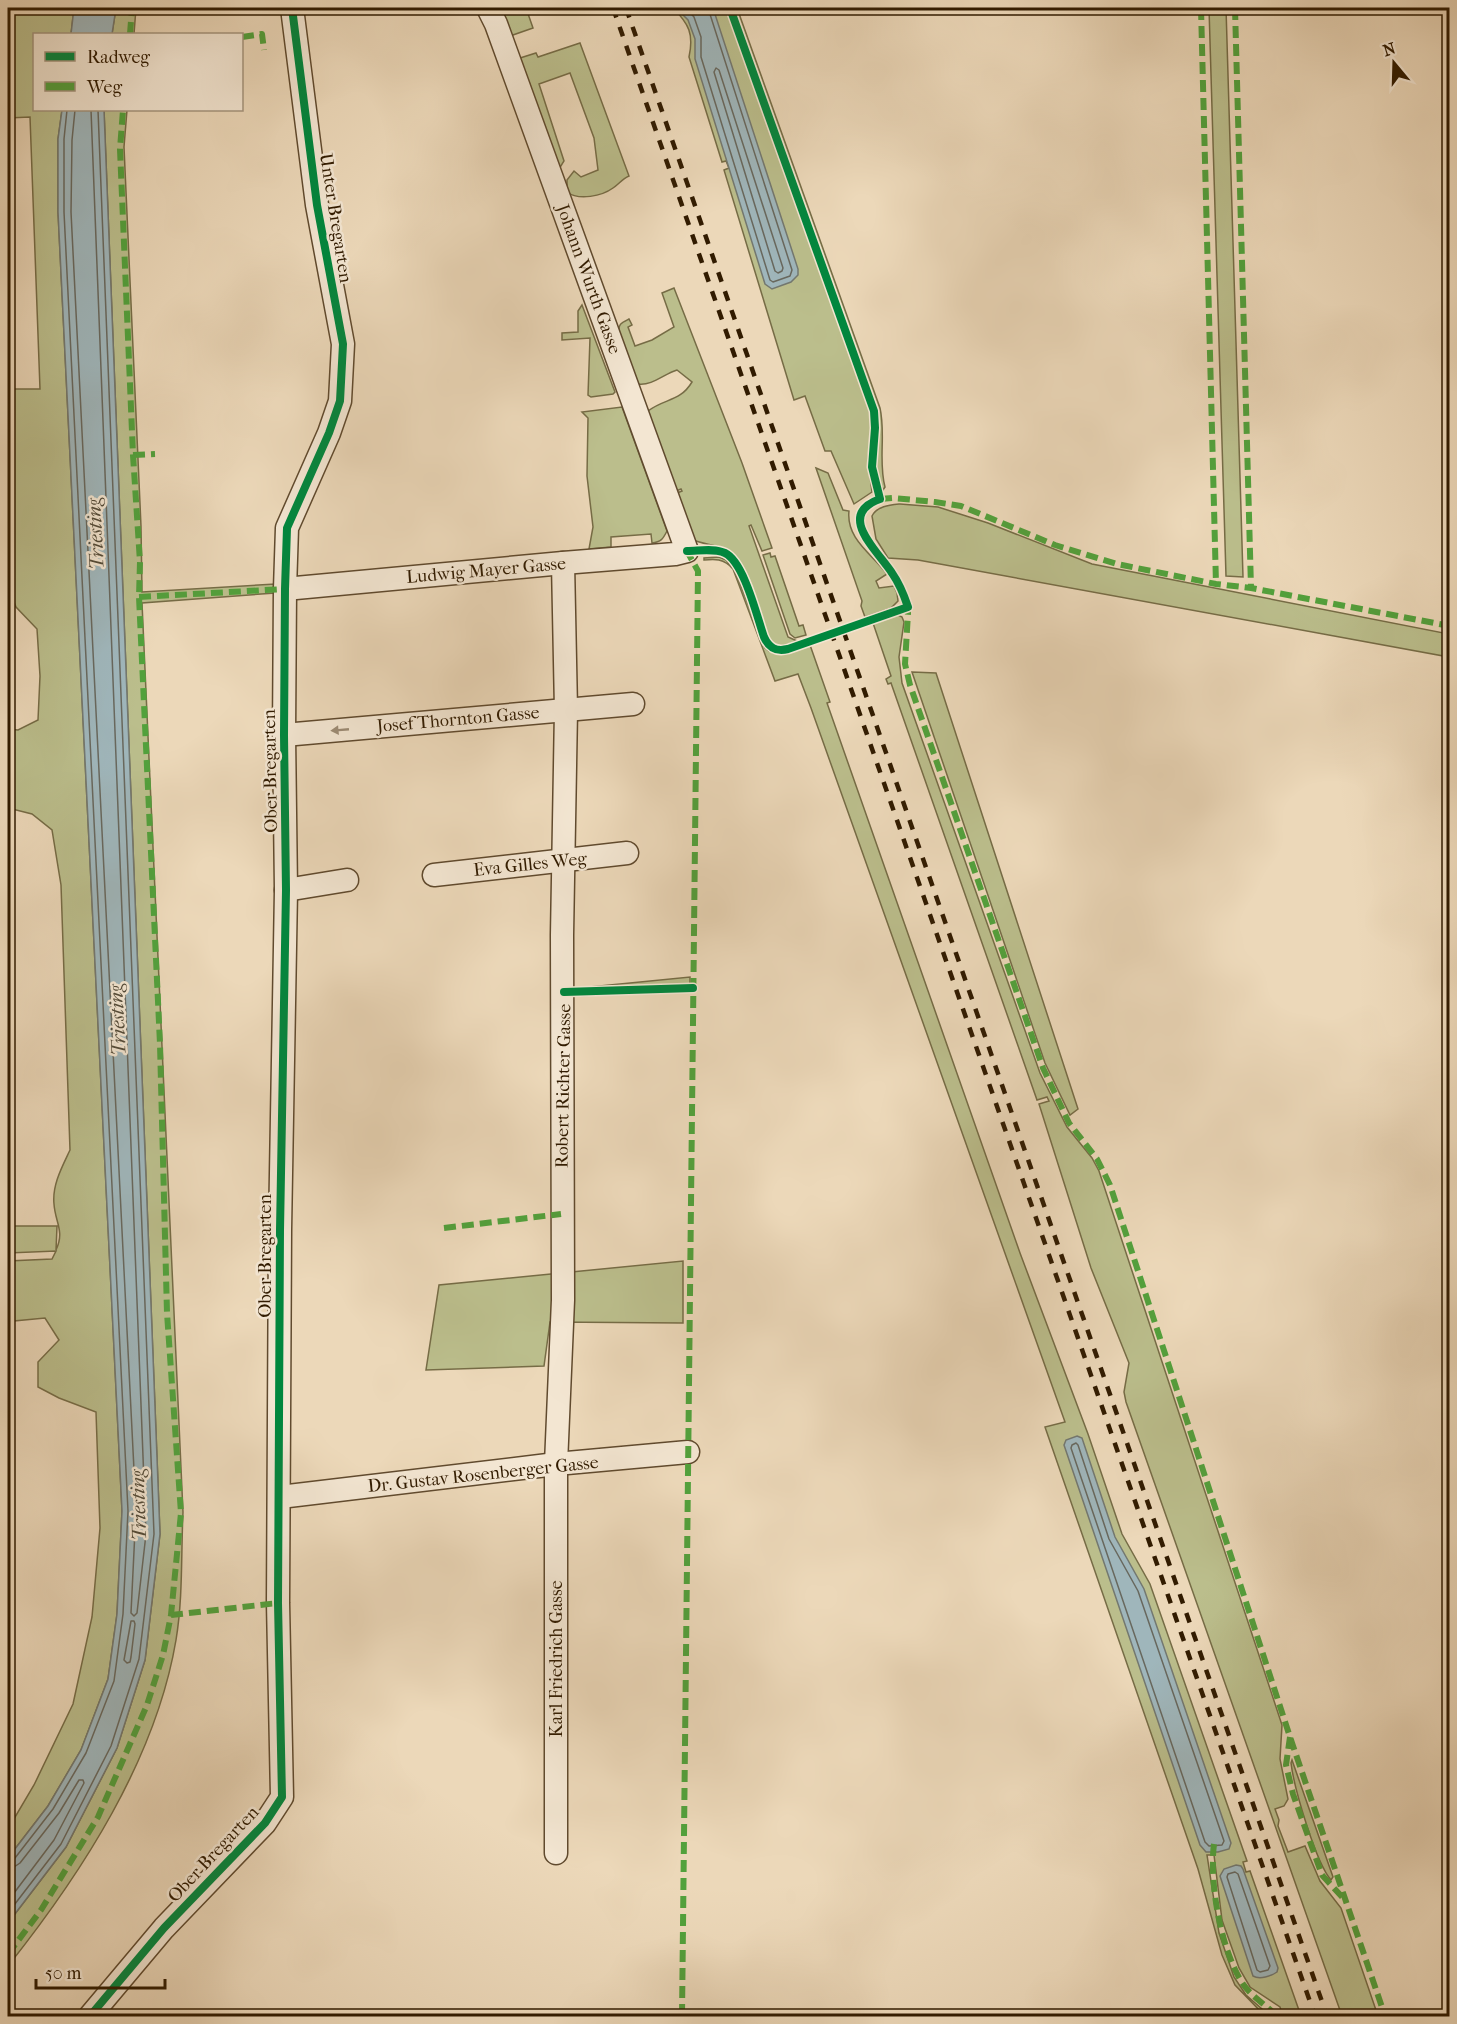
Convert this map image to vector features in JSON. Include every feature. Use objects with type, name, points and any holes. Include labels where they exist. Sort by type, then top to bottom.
[{"type":"street","name":"Unter Bregarten","points":[[292,8],[317,205],[343,344],[340,401],[329,433]]},
{"type":"street","name":"Johann Wurth Gasse","points":[[488,8],[496,24],[687,551]]},
{"type":"street","name":"Ober Bregarten","points":[[90,2016],[164,1928],[265,1823],[282,1797],[278,1603],[280,1218],[286,890],[284,735],[287,528],[329,433]]},
{"type":"street","name":"Ludwig Mayer Gasse","points":[[285,589],[675,555],[687,551]]},
{"type":"street","name":"Robert Richter Gasse","points":[[556,1464],[562,1300],[563,860],[566,710],[563,563]]},
{"type":"street","name":"Josef Thornton Gasse","points":[[284,735],[633,704]]},
{"type":"street","name":"Eva Gilles Weg","points":[[434,875],[627,853]]},
{"type":"street","points":[[286,890],[347,879]]},
{"type":"street","name":"Dr. Gustav Rosenberger Gasse","points":[[280,1497],[556,1464],[687,1452]]},
{"type":"street","name":"Karl Friedrich Gasse","points":[[556,1464],[556,1853]]},
{"type":"green space","points":[[8,8],[74,8],[71,33],[33,33],[33,111],[62,111],[58,139],[58,212],[122,1511],[117,1614],[108,1679],[81,1750],[48,1806],[8,1858],[8,1829],[34,1785],[73,1704],[92,1617],[100,1528],[96,1412],[38,1387],[38,1362],[59,1340],[45,1318],[14,1321],[8,1333],[8,1261],[52,1259],[56,1251],[8,1253],[8,1226],[57,1226],[56,1250],[60,1232],[54,1197],[58,1176],[70,1150],[61,885],[52,830],[32,814],[8,808],[8,729],[18,730],[38,720],[40,676],[37,629],[16,607],[8,587],[8,389],[40,389],[30,117],[8,118]]},
{"type":"green space","points":[[116,8],[136,8],[134,33],[112,33]]},
{"type":"green space","points":[[496,8],[526,8],[533,28],[510,36]]},
{"type":"green space","points":[[673,8],[726,8],[870,410],[872,427],[868,460],[872,492],[854,504],[831,451],[825,451],[805,396],[794,400],[724,170],[729,168],[726,161],[722,162],[689,57],[691,42],[689,30]]},
{"type":"green space","points":[[734,8],[737,8],[880,408],[885,487],[883,490],[876,470],[878,425],[875,404]]},
{"type":"green space","points":[[1209,8],[1226,8],[1243,577],[1226,576]]},
{"type":"green space","points":[[580,43],[629,176],[608,191],[584,197],[567,192],[567,180],[574,171],[581,177],[598,170],[594,138],[570,73],[539,84],[564,161],[559,169],[520,58],[536,53],[538,57]]},
{"type":"green space","points":[[104,111],[127,111],[124,147],[142,592],[275,584],[275,593],[142,603],[183,1512],[178,1624],[166,1684],[152,1728],[134,1771],[112,1813],[63,1893],[8,1966],[8,1923],[66,1847],[117,1748],[145,1660],[160,1534]]},
{"type":"green space","points":[[674,288],[742,463],[772,548],[762,551],[751,525],[749,526],[788,637],[797,641],[786,645],[775,645],[770,640],[741,565],[735,557],[720,547],[693,540],[677,493],[682,491],[681,489],[676,491],[648,411],[677,397],[692,382],[677,370],[653,382],[638,384],[619,333],[621,324],[629,319],[632,325],[628,327],[635,346],[652,340],[674,327],[662,293]]},
{"type":"green space","points":[[582,305],[615,392],[613,394],[591,397],[588,395],[590,338],[562,340],[562,333],[578,332],[578,311]]},
{"type":"green space","points":[[622,407],[667,531],[661,540],[655,543],[652,543],[651,534],[611,537],[611,547],[589,549],[593,527],[587,476],[588,418],[582,412]]},
{"type":"green space","points":[[816,468],[828,473],[843,510],[849,511],[849,521],[856,538],[887,574],[876,581],[879,588],[894,586],[898,601],[891,608],[865,617],[861,606],[862,601]]},
{"type":"green space","points":[[900,504],[938,507],[988,523],[1092,564],[1449,634],[1449,657],[918,560],[888,558],[876,539],[872,516],[880,508]]},
{"type":"green space","points":[[770,553],[771,557],[775,556],[799,626],[803,625],[806,635],[795,638],[790,634],[763,555]]},
{"type":"green space","points":[[719,557],[726,560],[735,570],[765,648],[770,652],[781,654],[810,645],[830,702],[827,703],[1020,1253],[1088,1434],[1122,1534],[1150,1584],[1247,1861],[1243,1862],[1246,1872],[1250,1871],[1301,2016],[1283,2016],[1280,2007],[1250,1987],[1239,1968],[1222,1920],[1214,1855],[1207,1855],[1219,1933],[1234,1977],[1246,1995],[1270,2016],[1265,2016],[1235,1985],[1222,1955],[1198,1869],[1045,1427],[1065,1422],[811,708],[798,674],[775,681],[733,569],[723,561],[704,560],[704,558]]},
{"type":"green space","points":[[898,615],[904,622],[899,657],[902,683],[1040,1073],[1067,1127],[1092,1158],[1099,1171],[1282,1725],[1280,1759],[1288,1799],[1284,1806],[1275,1809],[1279,1820],[1278,1826],[1288,1852],[1305,1846],[1320,1881],[1341,1908],[1378,2016],[1342,2016],[1126,1402],[1124,1392],[1129,1363],[1091,1268],[1039,1104],[1049,1101],[1047,1097],[1037,1100],[891,683],[888,684],[886,679],[891,676],[873,623]]},
{"type":"green space","points":[[912,672],[936,673],[1078,1109],[1070,1115],[1045,1063]]},
{"type":"green space","points":[[690,977],[690,987],[580,996],[580,988]]},
{"type":"green space","points":[[683,1261],[683,1323],[550,1322],[544,1366],[426,1370],[439,1285]]},
{"type":"green space","points":[[1292,1760],[1333,1877],[1331,1880],[1319,1858],[1301,1807],[1293,1775]]},
{"type":"water","points":[[74,8],[116,8],[112,33],[71,33]]},
{"type":"water","points":[[681,8],[713,8],[798,269],[798,275],[791,282],[772,289],[765,284],[695,59],[695,39],[688,20],[681,13]]},
{"type":"water","name":"Triesting","points":[[62,111],[104,111],[160,1534],[145,1660],[117,1748],[66,1847],[8,1923],[8,1858],[48,1806],[81,1750],[108,1679],[117,1614],[122,1511],[58,212],[58,139]]},
{"type":"water","points":[[1077,1436],[1082,1438],[1115,1537],[1144,1589],[1231,1843],[1229,1849],[1206,1852],[1200,1845],[1064,1445],[1066,1440]]},
{"type":"water","points":[[1236,1865],[1243,1869],[1278,1968],[1277,1972],[1272,1975],[1259,1978],[1253,1976],[1220,1876],[1224,1869]]},
{"type":"railway","points":[[613,8],[1315,2016]]},
{"type":"railway","points":[[626,8],[1327,2016]]},
{"type":"marked path","points":[[130,33],[132,8]]},
{"type":"marked path","points":[[1201,8],[1216,584]]},
{"type":"marked path","points":[[1235,8],[1251,588]]},
{"type":"marked path","points":[[243,37],[262,34],[264,50]]},
{"type":"marked path","points":[[8,1954],[41,1910],[98,1817],[147,1705],[163,1655],[171,1615],[181,1513],[167,1313],[160,1044],[120,149],[123,111]]},
{"type":"marked path","points":[[133,455],[155,454]]},
{"type":"marked path","points":[[880,499],[893,498],[961,506],[1055,545],[1117,564],[1450,626]]},
{"type":"marked path","points":[[682,2016],[698,571],[687,551],[692,551]]},
{"type":"marked path","points":[[139,597],[285,589]]},
{"type":"marked path","points":[[906,603],[908,613],[905,664],[910,685],[1043,1068],[1069,1123],[1097,1159],[1110,1185],[1290,1737],[1385,2016]]},
{"type":"marked path","points":[[444,1228],[561,1214]]},
{"type":"marked path","points":[[171,1615],[278,1603]]},
{"type":"marked path","points":[[1290,1737],[1286,1765],[1293,1794],[1322,1875],[1344,1899]]},
{"type":"marked path","points":[[1214,1844],[1215,1897],[1228,1954],[1243,1984],[1277,2016]]},
{"type":"cycle path","points":[[90,2016],[164,1928],[265,1823],[282,1797],[278,1603],[280,1230],[286,890],[284,735],[287,528],[329,433],[340,401],[343,344],[317,205],[292,8]]},
{"type":"cycle path","points":[[687,551],[716,551],[732,558],[744,578],[764,637],[768,644],[776,649],[788,649],[908,607],[897,581],[870,544],[860,524],[861,514],[867,506],[880,499],[872,467],[874,411],[730,8]]},
{"type":"cycle path","points":[[564,992],[693,988]]}]
